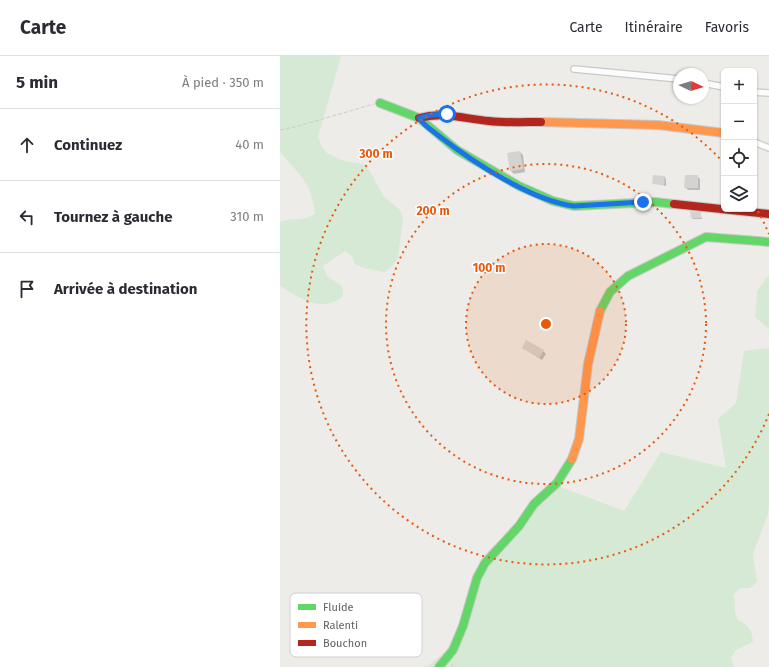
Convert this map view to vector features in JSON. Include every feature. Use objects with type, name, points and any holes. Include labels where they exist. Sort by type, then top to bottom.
[{"type":"street","points":[[574,69],[673,78]]},
{"type":"street","points":[[709,84],[721,86]]},
{"type":"street","points":[[757,92],[769,93]]},
{"type":"street","points":[[380,103],[419,118],[457,150],[519,186],[553,201],[574,206],[655,202],[769,214]]},
{"type":"street","points":[[419,118],[430,115],[447,114],[489,121],[651,124],[721,133]]},
{"type":"street","points":[[757,143],[769,148]]},
{"type":"street","points":[[439,667],[453,650],[477,578],[486,563],[519,526],[534,504],[557,483],[574,455],[579,439],[594,329],[608,295],[621,281],[631,274],[706,238],[769,242]]},
{"type":"path","points":[[280,130],[295,128],[368,104],[380,103]]},
{"type":"green space","points":[[280,56],[341,56],[318,137],[321,146],[327,153],[344,161],[363,164],[370,171],[384,197],[399,209],[403,217],[398,258],[385,272],[364,268],[355,264],[352,256],[345,251],[323,266],[327,276],[342,286],[343,296],[327,304],[319,304],[303,299],[280,286],[280,222],[302,219],[315,214],[308,187],[304,180],[280,152]]},
{"type":"green space","points":[[768,276],[769,329],[755,317],[757,291]]},
{"type":"green space","points":[[769,348],[768,514],[753,554],[757,582],[750,588],[741,588],[734,594],[735,612],[738,620],[749,628],[752,634],[753,642],[736,650],[731,658],[734,667],[423,667],[429,665],[447,650],[460,621],[474,573],[486,554],[524,516],[540,492],[558,486],[624,511],[661,452],[726,468],[718,419],[736,403],[744,351]]},
{"type":"building","points":[[520,151],[523,169],[510,171],[507,153]]},
{"type":"building","points":[[653,175],[665,176],[664,185],[652,184]]},
{"type":"building","points":[[685,175],[698,175],[698,188],[684,188]]},
{"type":"building","points":[[690,211],[701,212],[701,218],[691,218]]},
{"type":"building","points":[[526,340],[544,350],[539,358],[522,348]]},
{"type":"traffic: fast","points":[[380,103],[419,118],[457,150],[519,186],[553,201],[574,206],[655,202],[674,204]]},
{"type":"traffic: fast","points":[[600,311],[610,292],[628,276],[706,237],[769,242]]},
{"type":"traffic: fast","points":[[439,667],[453,650],[463,626],[477,578],[485,563],[519,526],[534,504],[557,483],[572,459]]},
{"type":"traffic: slow","points":[[541,122],[658,125],[721,133]]},
{"type":"traffic: slow","points":[[572,459],[579,439],[588,364],[600,311]]},
{"type":"traffic: jam","points":[[419,118],[446,115],[495,122],[541,122]]},
{"type":"traffic: jam","points":[[674,204],[769,214]]},
{"type":"route","points":[[447,114],[420,116],[419,119],[457,150],[519,186],[553,201],[574,206],[608,202],[643,202]]}]
